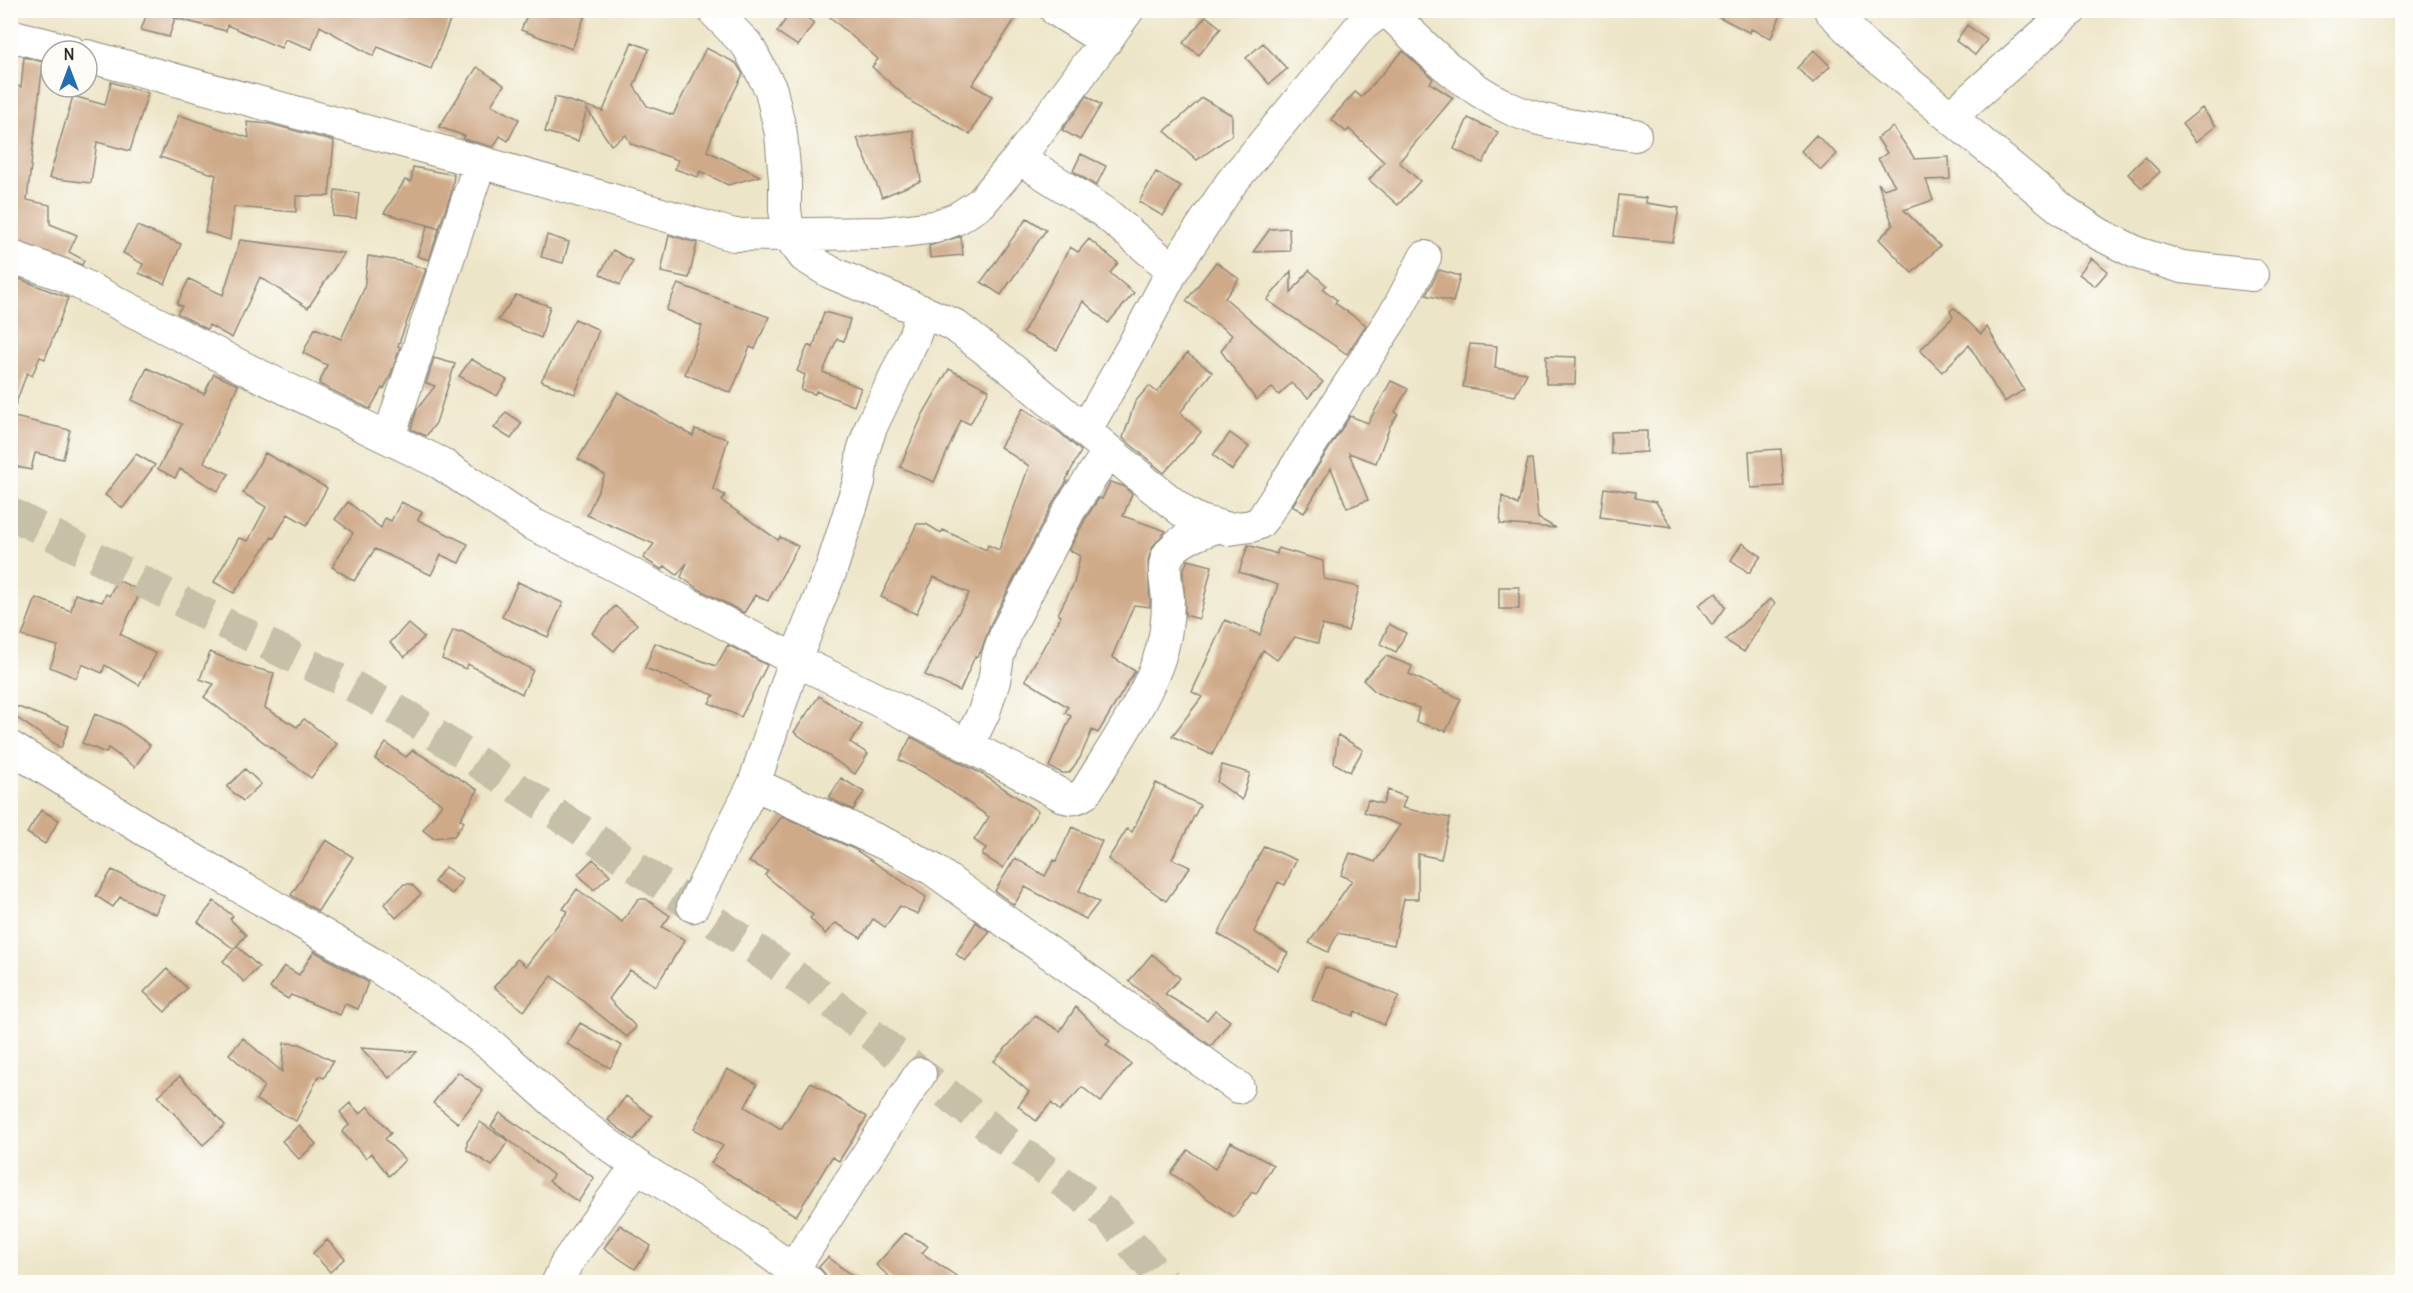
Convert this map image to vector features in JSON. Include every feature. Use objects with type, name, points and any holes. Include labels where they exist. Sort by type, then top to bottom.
[{"type":"street","points":[[713,10],[748,46],[771,90],[781,134],[785,180],[784,210],[789,236],[804,256],[830,272],[954,325],[1014,371],[1185,513],[1216,527],[1229,529],[1251,526],[1259,523],[1270,510],[1399,307],[1425,257]]},
{"type":"street","points":[[1056,10],[1106,41]]},
{"type":"street","points":[[99,59],[480,162],[734,235],[884,233],[934,227],[958,218],[981,203],[1019,158],[1128,10]]},
{"type":"street","points":[[1084,431],[1132,348],[1173,270],[1231,183],[1360,27],[1382,10]]},
{"type":"street","points":[[1387,10],[1463,82],[1510,109],[1560,124],[1635,135]]},
{"type":"street","points":[[1830,10],[1869,50],[2064,211],[2099,234],[2137,254],[2182,267],[2252,275]]},
{"type":"street","points":[[1950,117],[2071,10]]},
{"type":"street","points":[[10,34],[39,42]]},
{"type":"street","points":[[1019,158],[1104,212],[1173,270]]},
{"type":"street","points":[[389,437],[480,162]]},
{"type":"street","points":[[10,256],[63,275],[242,367],[440,463],[532,524],[795,660],[855,687],[1070,799],[1084,793],[1142,696],[1159,661],[1166,628],[1168,598],[1165,572],[1168,554],[1194,535],[1216,527]]},
{"type":"street","points":[[693,906],[753,784],[795,660],[831,570],[859,482],[863,451],[871,427],[914,337],[923,311]]},
{"type":"street","points":[[968,745],[984,712],[994,681],[998,656],[1007,631],[1070,509],[1109,452]]},
{"type":"street","points":[[10,747],[187,856],[428,999],[492,1046],[569,1115],[637,1166],[801,1276],[920,1074]]},
{"type":"street","points":[[753,784],[894,848],[932,869],[1238,1087]]},
{"type":"street","points":[[558,1282],[567,1262],[637,1166]]},
{"type":"building","points":[[148,10],[454,10],[431,69],[378,47],[373,56],[320,26],[312,49],[285,39],[281,48],[227,25],[226,31],[175,18],[169,37],[141,30]]},
{"type":"building","points":[[529,10],[587,10],[572,49],[521,30]]},
{"type":"building","points":[[792,10],[796,10],[814,23],[798,46],[777,32]]},
{"type":"building","points":[[822,10],[1021,10],[972,85],[992,96],[970,134],[913,103],[872,67],[878,59]]},
{"type":"building","points":[[1706,10],[1783,10],[1771,38],[1751,29],[1750,33]]},
{"type":"building","points":[[1206,16],[1221,28],[1199,55],[1183,43]]},
{"type":"building","points":[[1967,25],[1987,40],[1975,55],[1956,41]]},
{"type":"building","points":[[632,42],[649,49],[634,86],[647,106],[673,115],[706,48],[736,63],[743,74],[714,131],[707,151],[760,176],[728,185],[700,171],[698,177],[675,169],[678,160],[631,144],[626,135],[611,145],[587,109],[578,141],[545,132],[555,97],[603,111]]},
{"type":"building","points":[[1263,43],[1287,69],[1269,84],[1246,58]]},
{"type":"building","points":[[1814,50],[1830,66],[1813,83],[1797,68]]},
{"type":"building","points":[[1403,51],[1433,79],[1430,83],[1453,98],[1399,162],[1420,181],[1398,205],[1369,180],[1384,162],[1349,129],[1346,132],[1331,119],[1355,92],[1361,97]]},
{"type":"building","points":[[24,57],[39,61],[39,96],[27,200],[50,205],[50,224],[77,235],[69,252],[84,260],[82,265],[10,239],[10,84],[21,87]]},
{"type":"building","points":[[477,67],[504,85],[491,105],[519,119],[508,141],[500,136],[494,147],[463,139],[465,136],[439,127]]},
{"type":"building","points":[[111,82],[148,93],[130,151],[97,142],[91,183],[49,178],[72,99],[84,99],[105,105]]},
{"type":"building","points":[[1087,96],[1101,105],[1080,140],[1062,130]]},
{"type":"building","points":[[1202,98],[1232,115],[1232,135],[1197,160],[1165,131]]},
{"type":"building","points":[[2202,108],[2216,126],[2196,142],[2182,124]]},
{"type":"building","points":[[179,115],[249,138],[247,122],[270,124],[334,141],[329,196],[296,196],[296,212],[234,207],[230,240],[205,232],[216,175],[160,157]]},
{"type":"building","points":[[1468,118],[1498,132],[1483,163],[1454,149]]},
{"type":"building","points":[[1893,127],[1915,159],[1949,157],[1950,179],[1926,180],[1933,200],[1904,210],[1940,246],[1912,273],[1879,239],[1893,225],[1878,183],[1884,189],[1895,185],[1878,159],[1887,153],[1877,138]]},
{"type":"building","points":[[913,130],[921,181],[882,197],[857,138]]},
{"type":"building","points":[[1816,135],[1837,154],[1821,170],[1801,151]]},
{"type":"building","points":[[1081,154],[1106,166],[1096,186],[1073,171]]},
{"type":"building","points":[[2145,157],[2160,172],[2142,188],[2128,174]]},
{"type":"building","points":[[413,167],[454,175],[451,194],[439,228],[384,213],[405,180],[411,182]]},
{"type":"building","points":[[1156,172],[1181,186],[1163,216],[1139,202]]},
{"type":"building","points":[[335,190],[359,193],[356,218],[333,216]]},
{"type":"building","points":[[1619,195],[1646,198],[1646,203],[1679,208],[1673,242],[1614,236]]},
{"type":"building","points":[[1027,218],[1046,230],[1001,295],[981,282]]},
{"type":"building","points":[[428,225],[439,229],[429,260],[417,256]]},
{"type":"building","points":[[137,226],[181,244],[165,284],[139,273],[143,264],[123,253]]},
{"type":"building","points":[[1289,228],[1290,251],[1253,252],[1270,229]]},
{"type":"building","points":[[547,235],[569,242],[563,263],[541,257]]},
{"type":"building","points":[[669,235],[697,243],[689,278],[661,272]]},
{"type":"building","points":[[961,236],[963,255],[930,258],[929,246]]},
{"type":"building","points":[[1089,239],[1118,263],[1110,273],[1134,293],[1108,323],[1083,301],[1057,350],[1023,333],[1070,247],[1078,252]]},
{"type":"building","points":[[240,240],[344,253],[308,308],[260,277],[232,338],[209,325],[207,329],[177,313],[182,306],[177,304],[189,279],[223,295]]},
{"type":"building","points":[[613,250],[633,261],[620,285],[600,274]]},
{"type":"building","points":[[368,256],[400,261],[426,269],[398,346],[400,347],[391,374],[370,409],[319,384],[327,365],[303,353],[315,328],[341,339],[364,289]]},
{"type":"building","points":[[2091,258],[2108,271],[2095,286],[2079,274]]},
{"type":"building","points":[[1216,262],[1239,279],[1225,298],[1323,382],[1308,398],[1291,383],[1279,395],[1272,388],[1256,400],[1221,351],[1232,335],[1186,301]]},
{"type":"building","points":[[1309,270],[1326,285],[1323,289],[1337,300],[1335,303],[1366,325],[1347,354],[1267,300],[1291,271],[1291,293]]},
{"type":"building","points":[[1439,270],[1460,276],[1453,302],[1426,295]]},
{"type":"building","points":[[10,275],[68,298],[45,359],[40,357],[32,376],[27,373],[13,411],[10,411]]},
{"type":"building","points":[[678,284],[769,317],[755,349],[750,347],[731,393],[685,374],[702,326],[666,310]]},
{"type":"building","points":[[516,295],[550,306],[541,338],[498,320]]},
{"type":"building","points":[[1954,308],[1981,334],[1987,327],[2024,390],[2004,402],[1969,345],[1942,372],[1920,350],[1953,317],[1950,311]]},
{"type":"building","points":[[824,312],[850,319],[844,341],[837,339],[823,372],[861,388],[854,406],[816,391],[815,394],[801,390],[805,375],[797,371],[808,345],[813,348]]},
{"type":"building","points":[[575,319],[599,330],[575,394],[541,381]]},
{"type":"building","points":[[1470,344],[1497,346],[1495,368],[1527,373],[1515,396],[1463,387]]},
{"type":"building","points":[[1187,353],[1212,372],[1180,413],[1201,432],[1164,473],[1123,438],[1135,402],[1149,386],[1157,392]]},
{"type":"building","points":[[1546,356],[1576,357],[1575,384],[1546,384]]},
{"type":"building","points":[[434,358],[455,364],[436,423],[426,436],[411,429],[417,409],[435,386],[426,383]]},
{"type":"building","points":[[471,359],[507,380],[497,396],[459,376]]},
{"type":"building","points":[[147,368],[204,394],[214,374],[238,385],[204,462],[229,474],[218,491],[180,469],[175,478],[158,469],[182,424],[132,400]]},
{"type":"building","points":[[949,369],[989,390],[970,424],[961,420],[934,482],[900,467],[923,414]]},
{"type":"building","points":[[1391,381],[1408,389],[1395,412],[1398,414],[1390,426],[1376,463],[1349,453],[1368,500],[1347,508],[1331,468],[1304,513],[1292,506],[1350,416],[1368,423]]},
{"type":"building","points":[[618,392],[693,436],[695,429],[728,439],[713,489],[725,495],[722,501],[778,540],[780,537],[798,546],[768,601],[755,595],[744,613],[681,577],[687,563],[677,575],[665,566],[662,570],[643,558],[654,544],[587,515],[605,475],[578,459]]},
{"type":"building","points":[[1023,408],[1059,432],[1081,451],[991,623],[981,651],[977,657],[975,656],[960,691],[925,675],[969,593],[934,577],[916,614],[881,597],[917,524],[926,524],[941,533],[943,530],[986,550],[988,545],[999,550],[1029,466],[1000,447]]},
{"type":"building","points":[[506,412],[522,423],[511,439],[494,428]]},
{"type":"building","points":[[10,416],[70,430],[63,459],[35,453],[31,470],[10,465]]},
{"type":"building","points":[[1647,431],[1647,452],[1611,454],[1611,432]]},
{"type":"building","points":[[1230,433],[1249,447],[1232,470],[1213,455]]},
{"type":"building","points":[[1781,449],[1784,486],[1751,488],[1749,451]]},
{"type":"building","points":[[265,453],[327,488],[307,525],[288,514],[274,538],[272,537],[234,593],[214,582],[239,538],[248,541],[266,507],[243,493]]},
{"type":"building","points":[[136,454],[155,465],[123,508],[105,495]]},
{"type":"building","points":[[1528,459],[1532,459],[1538,518],[1556,528],[1500,524],[1502,496],[1518,505]]},
{"type":"building","points":[[1110,482],[1123,486],[1132,494],[1123,516],[1166,531],[1153,546],[1148,560],[1150,607],[1134,605],[1112,657],[1135,671],[1098,733],[1092,730],[1080,758],[1069,773],[1062,773],[1049,767],[1071,716],[1065,713],[1068,707],[1025,680],[1061,616],[1058,614],[1074,583],[1080,556],[1069,550],[1086,518],[1099,498],[1102,499]]},
{"type":"building","points":[[1604,488],[1635,492],[1635,498],[1656,502],[1672,527],[1600,517]]},
{"type":"building","points":[[348,502],[381,528],[385,518],[391,521],[401,502],[422,512],[418,520],[468,544],[459,563],[441,555],[431,575],[375,549],[354,581],[332,567],[353,533],[335,519]]},
{"type":"building","points":[[1742,543],[1761,556],[1749,573],[1731,560]]},
{"type":"building","points":[[1248,545],[1277,554],[1278,548],[1323,561],[1324,579],[1359,587],[1348,631],[1322,625],[1318,643],[1295,637],[1277,660],[1263,650],[1212,755],[1172,736],[1202,697],[1192,692],[1225,620],[1260,635],[1278,585],[1239,572]]},
{"type":"building","points":[[1188,560],[1212,566],[1199,619],[1185,615],[1183,570]]},
{"type":"building","points":[[117,580],[141,591],[120,634],[156,654],[139,685],[105,665],[102,673],[82,664],[76,678],[50,667],[58,646],[22,636],[36,598],[71,611],[75,594],[102,602],[106,594],[109,596]]},
{"type":"building","points":[[518,582],[563,603],[548,637],[502,617]]},
{"type":"building","points":[[1499,587],[1519,587],[1519,609],[1499,609]]},
{"type":"building","points":[[1716,593],[1725,607],[1712,625],[1698,605]]},
{"type":"building","points":[[1770,599],[1775,603],[1744,652],[1725,640]]},
{"type":"building","points":[[615,606],[637,624],[614,651],[592,633]]},
{"type":"building","points":[[408,623],[424,637],[405,657],[390,643]]},
{"type":"building","points":[[1389,624],[1406,633],[1396,652],[1380,644]]},
{"type":"building","points":[[453,630],[461,631],[533,670],[522,694],[468,664],[466,669],[442,659]]},
{"type":"building","points":[[655,643],[716,666],[728,645],[767,665],[741,717],[709,703],[714,695],[645,668]]},
{"type":"building","points":[[210,652],[239,664],[274,673],[265,708],[297,727],[304,719],[337,744],[311,778],[204,697],[214,684],[200,679]]},
{"type":"building","points":[[1386,656],[1412,666],[1409,674],[1461,699],[1446,731],[1416,722],[1419,708],[1377,693],[1363,680]]},
{"type":"building","points":[[819,696],[862,725],[850,742],[868,754],[855,774],[794,732]]},
{"type":"building","points":[[10,704],[69,726],[61,748],[10,713]]},
{"type":"building","points":[[95,714],[120,724],[150,745],[135,767],[108,748],[106,753],[82,743]]},
{"type":"building","points":[[1338,735],[1363,750],[1350,772],[1334,763]]},
{"type":"building","points":[[911,737],[982,774],[1038,811],[1003,868],[982,855],[986,848],[974,840],[989,817],[926,774],[899,760]]},
{"type":"building","points":[[386,743],[406,757],[413,750],[478,790],[460,819],[464,822],[454,836],[433,838],[423,830],[442,804],[375,759]]},
{"type":"building","points":[[1222,765],[1250,773],[1242,800],[1217,782]]},
{"type":"building","points":[[245,769],[261,784],[243,801],[227,787]]},
{"type":"building","points":[[841,778],[864,792],[853,810],[829,798]]},
{"type":"building","points":[[1156,783],[1200,805],[1172,859],[1190,867],[1166,901],[1108,859],[1127,829],[1132,832]]},
{"type":"building","points":[[1388,790],[1406,797],[1402,808],[1450,818],[1441,859],[1418,854],[1418,899],[1404,899],[1394,945],[1338,933],[1328,952],[1309,943],[1352,880],[1341,875],[1350,853],[1375,862],[1400,825],[1364,812],[1368,800],[1383,804]]},
{"type":"building","points":[[41,810],[59,820],[45,844],[27,833]]},
{"type":"building","points":[[782,816],[854,849],[926,897],[918,914],[900,906],[885,927],[873,919],[861,938],[836,923],[825,934],[810,918],[813,915],[765,875],[768,871],[749,862]]},
{"type":"building","points":[[1072,827],[1102,841],[1079,891],[1099,902],[1086,919],[1025,887],[1014,905],[995,891],[1015,858],[1045,876],[1054,860],[1056,861]]},
{"type":"building","points":[[326,840],[353,857],[318,911],[291,895]]},
{"type":"building","points":[[1264,846],[1296,860],[1285,885],[1278,882],[1254,932],[1288,953],[1278,970],[1218,934]]},
{"type":"building","points":[[593,859],[610,875],[594,890],[578,874]]},
{"type":"building","points":[[445,867],[463,879],[452,894],[434,882]]},
{"type":"building","points":[[112,870],[164,895],[155,914],[120,897],[113,907],[96,896]]},
{"type":"building","points":[[404,884],[411,884],[421,894],[396,918],[384,904]]},
{"type":"building","points":[[577,889],[622,922],[638,899],[646,899],[670,916],[662,927],[685,940],[656,986],[630,970],[609,999],[636,1027],[627,1037],[552,976],[524,1011],[494,987],[517,959],[526,966],[568,911],[563,909]]},
{"type":"building","points":[[214,901],[233,916],[230,919],[246,935],[234,949],[198,922]]},
{"type":"building","points":[[976,922],[990,932],[965,961],[956,954]]},
{"type":"building","points":[[237,946],[259,967],[244,982],[223,961]]},
{"type":"building","points":[[314,951],[368,982],[358,1009],[345,1004],[340,1015],[291,995],[288,999],[270,988],[284,966],[299,975]]},
{"type":"building","points":[[1152,954],[1180,978],[1165,994],[1207,1020],[1215,1010],[1230,1021],[1211,1046],[1171,1017],[1129,981]]},
{"type":"building","points":[[1325,967],[1399,996],[1384,1025],[1355,1011],[1353,1016],[1312,1000]]},
{"type":"building","points":[[167,969],[187,988],[165,1012],[144,992]]},
{"type":"building","points":[[1076,1007],[1110,1041],[1106,1045],[1131,1064],[1101,1102],[1082,1087],[1060,1111],[1051,1103],[1036,1121],[1018,1106],[1029,1092],[994,1061],[1035,1016],[1060,1031]]},
{"type":"building","points":[[580,1023],[622,1046],[610,1068],[567,1044]]},
{"type":"building","points":[[243,1038],[282,1072],[284,1043],[300,1044],[333,1061],[324,1078],[319,1076],[296,1121],[256,1100],[264,1086],[229,1054]]},
{"type":"building","points":[[361,1048],[417,1052],[389,1078]]},
{"type":"building","points":[[727,1069],[757,1084],[745,1107],[781,1129],[811,1082],[867,1117],[839,1161],[832,1157],[796,1216],[711,1163],[723,1146],[694,1129]]},
{"type":"building","points":[[458,1072],[483,1091],[458,1123],[433,1103]]},
{"type":"building","points":[[180,1076],[225,1125],[203,1145],[158,1096]]},
{"type":"building","points":[[626,1096],[652,1116],[634,1140],[608,1120]]},
{"type":"building","points":[[350,1103],[360,1114],[368,1106],[391,1133],[385,1139],[405,1160],[389,1176],[371,1153],[366,1158],[342,1132],[349,1125],[340,1112]]},
{"type":"building","points":[[500,1113],[594,1178],[578,1202],[549,1181],[553,1175],[491,1126]]},
{"type":"building","points":[[480,1122],[508,1141],[492,1166],[467,1150],[467,1142]]},
{"type":"building","points":[[299,1125],[316,1144],[299,1159],[282,1141]]},
{"type":"building","points":[[1231,1142],[1273,1165],[1256,1194],[1252,1192],[1234,1217],[1171,1173],[1188,1150],[1215,1169]]},
{"type":"building","points":[[620,1225],[651,1246],[635,1269],[604,1248]]},
{"type":"building","points":[[905,1233],[928,1246],[922,1253],[965,1282],[896,1282],[876,1265]]},
{"type":"building","points":[[327,1240],[345,1258],[330,1272],[313,1253]]},
{"type":"building","points":[[828,1257],[860,1282],[827,1282],[825,1274],[819,1267]]},
{"type":"tunnel","points":[[10,513],[209,616],[345,682],[407,716],[601,843],[819,993],[1017,1149],[1106,1214],[1164,1282]]}]
